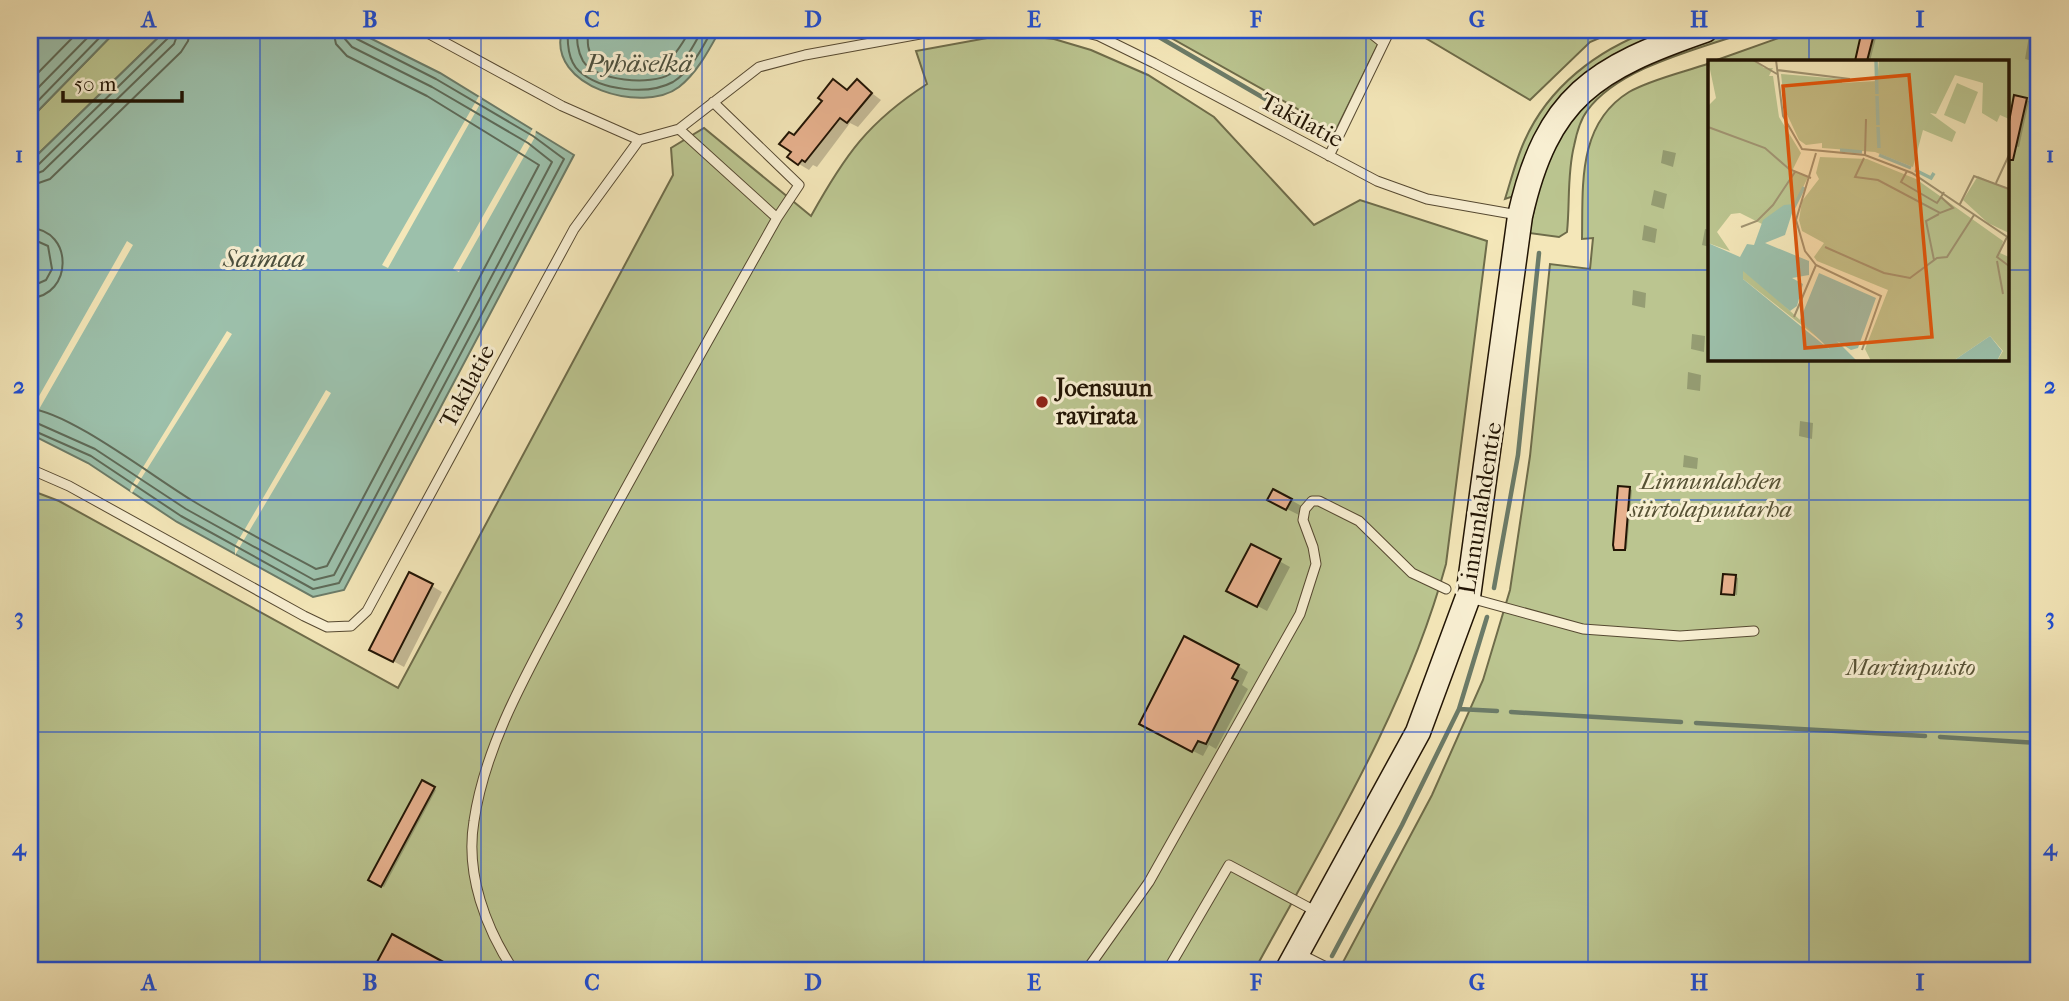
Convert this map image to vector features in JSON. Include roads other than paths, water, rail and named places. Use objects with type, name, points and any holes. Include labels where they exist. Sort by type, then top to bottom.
[{"type":"street","name":"Linnunlahdentie","points":[[1293,962],[1418,732],[1457,593],[1520,216],[1533,167],[1546,136],[1562,111],[1603,74],[1650,49],[1705,30]]},
{"type":"lane","points":[[422,30],[562,106],[639,141],[678,129],[759,66],[942,30]]},
{"type":"lane","name":"Takilatie","points":[[1075,30],[1099,37],[1154,63],[1377,181],[1427,199],[1520,216]]},
{"type":"lane","points":[[1367,30],[1382,42]]},
{"type":"lane","points":[[1329,156],[1390,30]]},
{"type":"lane","points":[[514,971],[492,936],[481,905],[474,863],[473,822],[492,752],[531,666],[643,454],[777,218],[799,185],[713,102]]},
{"type":"lane","points":[[678,129],[777,218]]},
{"type":"lane","name":"Takilatie","points":[[30,469],[69,486],[304,616],[327,627],[351,626],[367,611],[575,229],[639,141]]},
{"type":"lane","points":[[1086,971],[1149,882],[1300,614],[1316,564],[1303,520],[1305,509],[1312,501],[1319,501],[1359,521],[1412,573],[1457,593],[1594,630],[1681,636],[1754,631]]},
{"type":"lane","points":[[1167,971],[1229,865],[1319,913]]},
{"type":"lane","points":[[1293,962],[1334,971]]},
{"type":"water","points":[[30,30],[117,30],[30,119]]},
{"type":"water","name":"Saimaa","points":[[166,30],[354,30],[440,73],[574,155],[344,590],[313,597],[177,522],[88,463],[30,434],[30,273],[37,268],[36,256],[30,254],[30,162]]},
{"type":"water","name":"Pyhäselkä","points":[[562,30],[720,30],[702,61],[679,87],[663,95],[644,98],[622,96],[583,81],[569,67],[561,50]]},
{"type":"waterway","points":[[1147,30],[1293,115]]},
{"type":"waterway","points":[[1494,588],[1518,455],[1539,253]]},
{"type":"waterway","points":[[1487,617],[1459,709],[1497,711]]},
{"type":"waterway","points":[[1332,956],[1402,825],[1459,709]]},
{"type":"waterway","points":[[1511,712],[1681,722]]},
{"type":"waterway","points":[[1696,723],[1925,736]]},
{"type":"waterway","points":[[1940,737],[2039,743]]},
{"type":"place","name":"Joensuun ravirata","points":[[1042,402]]},
{"type":"park label","name":"Linnunlahden siirtolapuutarha","points":[[1711,495]]},
{"type":"park label","name":"Martinpuisto","points":[[1911,667]]}]
